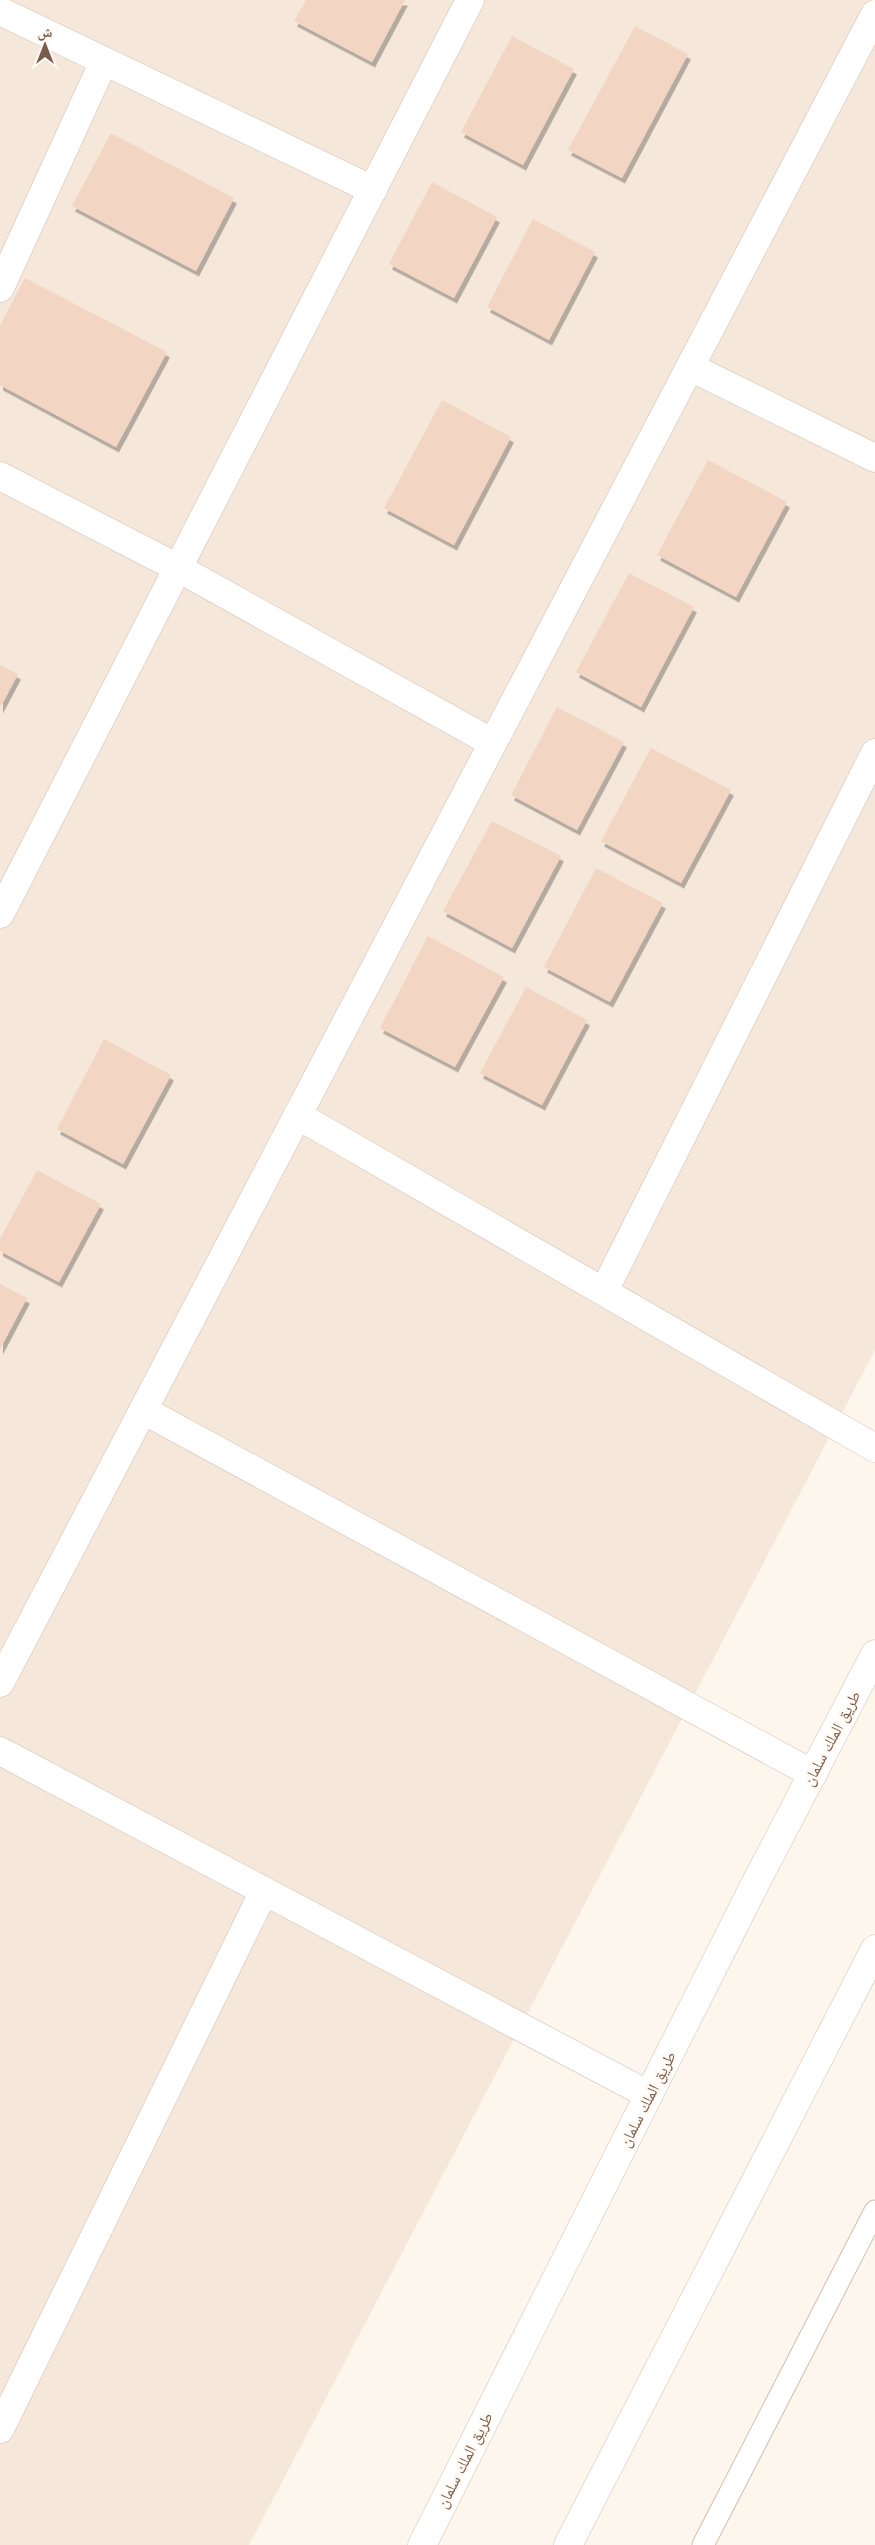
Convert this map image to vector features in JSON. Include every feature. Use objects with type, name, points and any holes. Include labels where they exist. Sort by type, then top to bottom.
[{"type":"street","points":[[1,908],[470,0]]},
{"type":"street","points":[[0,11],[372,190]]},
{"type":"street","points":[[0,1683],[875,14]]},
{"type":"street","points":[[0,288],[104,61]]},
{"type":"street","points":[[690,367],[875,458]]},
{"type":"street","points":[[0,476],[178,568],[493,742]]},
{"type":"street","points":[[604,1292],[875,753]]},
{"type":"street","points":[[298,1115],[875,1448]]},
{"type":"street","points":[[143,1410],[813,1774]]},
{"type":"street","name":"طريق الملك سلمان","points":[[422,2545],[649,2095],[875,1654]]},
{"type":"street","points":[[0,1751],[649,2095]]},
{"type":"street","points":[[0,2428],[264,1891]]},
{"type":"street","points":[[568,2545],[875,1950]]},
{"type":"lane","points":[[703,2545],[875,2211]]},
{"type":"shaded area","points":[[0,0],[875,0],[875,1350],[249,2545],[0,2545]]},
{"type":"building","points":[[306,0],[405,0],[372,62],[294,21]]},
{"type":"building","points":[[635,26],[688,54],[622,178],[568,150]]},
{"type":"building","points":[[512,36],[574,69],[523,165],[461,132]]},
{"type":"building","points":[[111,133],[234,198],[196,271],[72,206]]},
{"type":"building","points":[[432,182],[497,217],[454,298],[389,264]]},
{"type":"building","points":[[533,219],[595,252],[549,340],[487,307]]},
{"type":"building","points":[[25,278],[167,352],[116,447],[0,385],[0,325]]},
{"type":"building","points":[[442,400],[511,437],[454,545],[384,508]]},
{"type":"building","points":[[708,460],[787,502],[736,597],[657,555]]},
{"type":"building","points":[[629,573],[694,607],[641,707],[576,672]]},
{"type":"building","points":[[0,665],[18,674],[0,708]]},
{"type":"building","points":[[557,707],[624,742],[577,830],[511,795]]},
{"type":"building","points":[[651,748],[731,790],[681,883],[601,841]]},
{"type":"building","points":[[492,821],[561,856],[512,948],[443,911]]},
{"type":"building","points":[[596,868],[663,903],[610,1002],[544,967]]},
{"type":"building","points":[[428,936],[504,977],[455,1067],[380,1028]]},
{"type":"building","points":[[526,987],[587,1020],[542,1105],[480,1073]]},
{"type":"building","points":[[104,1039],[171,1075],[123,1164],[57,1129]]},
{"type":"building","points":[[37,1170],[101,1204],[59,1282],[0,1251],[0,1239]]},
{"type":"building","points":[[0,1284],[27,1298],[0,1349]]}]
